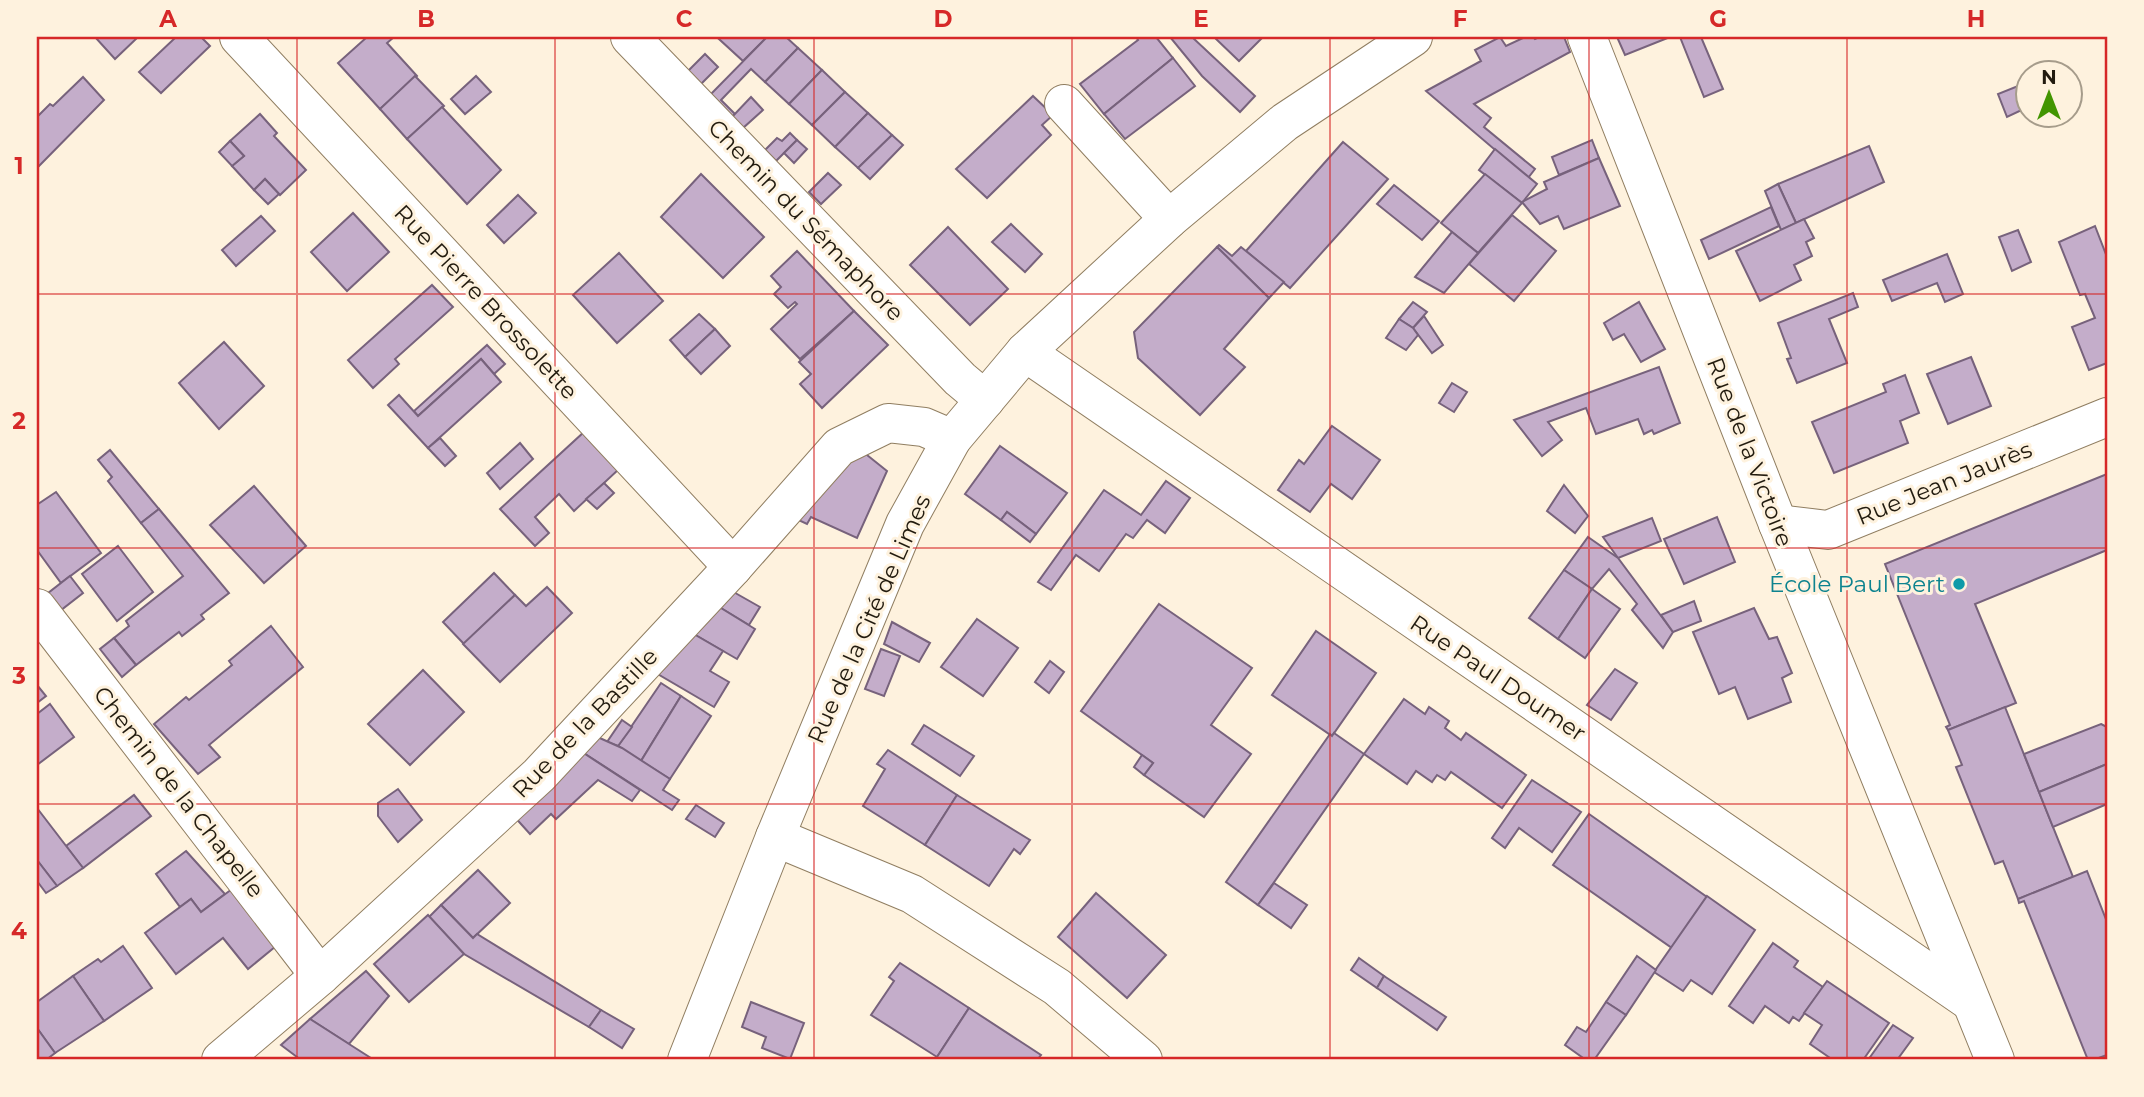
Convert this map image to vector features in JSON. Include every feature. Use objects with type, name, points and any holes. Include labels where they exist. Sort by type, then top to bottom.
[{"type":"street","name":"Rue Pierre Brossolette","points":[[239,37],[733,567]]},
{"type":"street","name":"Chemin du Sémaphore","points":[[630,37],[960,379],[985,400]]},
{"type":"street","name":"Rue de la Cité de Limes","points":[[687,1060],[775,837],[905,524],[952,439],[1025,352],[1168,219],[1285,122],[1413,37]]},
{"type":"street","name":"Rue de la Victoire","points":[[1587,37],[1778,524],[1995,1060]]},
{"type":"street","points":[[1064,104],[1168,219]]},
{"type":"street","name":"Rue Paul Doumer","points":[[1025,352],[1971,1002]]},
{"type":"street","name":"Rue Jean Jaurès","points":[[1778,524],[1828,530],[2107,417]]},
{"type":"street","name":"Rue de la Bastille","points":[[221,1060],[320,976],[539,775],[733,567],[839,447],[888,423],[924,427],[952,439]]},
{"type":"street","name":"Chemin de la Chapelle","points":[[37,608],[320,976]]},
{"type":"street","points":[[775,837],[912,894],[1057,987],[1143,1060]]},
{"type":"building","points":[[95,37],[138,37],[115,59]]},
{"type":"building","points":[[176,37],[201,37],[210,46],[161,93],[139,72]]},
{"type":"building","points":[[367,37],[394,37],[387,43],[417,76],[380,109],[338,63]]},
{"type":"building","points":[[767,37],[743,61],[719,39]]},
{"type":"building","points":[[767,37],[786,37],[798,48],[765,82],[751,69],[721,100],[735,114],[732,117],[710,95]]},
{"type":"building","points":[[1136,37],[1156,37],[1173,58],[1104,114],[1080,84],[1138,40]]},
{"type":"building","points":[[1170,37],[1192,37],[1255,96],[1240,112],[1202,76]]},
{"type":"building","points":[[1214,37],[1263,37],[1239,61]]},
{"type":"building","points":[[1500,37],[1506,46],[1525,37],[1564,37],[1570,52],[1474,104],[1491,118],[1484,127],[1535,169],[1528,178],[1426,91],[1481,61],[1475,50]]},
{"type":"building","points":[[1617,37],[1670,37],[1625,55]]},
{"type":"building","points":[[1680,37],[1701,37],[1723,89],[1704,97]]},
{"type":"building","points":[[798,48],[822,70],[789,104],[765,82]]},
{"type":"building","points":[[705,54],[718,67],[700,85],[687,72]]},
{"type":"building","points":[[1173,58],[1195,86],[1125,139],[1104,114]]},
{"type":"building","points":[[822,70],[845,92],[812,125],[789,104]]},
{"type":"building","points":[[415,76],[444,106],[407,139],[380,109]]},
{"type":"building","points":[[476,76],[491,92],[465,114],[451,99]]},
{"type":"building","points":[[83,77],[104,100],[37,168],[37,117],[50,104],[53,106]]},
{"type":"building","points":[[2014,88],[2014,114],[2007,117],[1998,94]]},
{"type":"building","points":[[845,92],[868,113],[835,147],[812,125]]},
{"type":"building","points":[[1033,96],[1053,115],[1042,125],[1051,135],[987,198],[956,169]]},
{"type":"building","points":[[751,97],[763,110],[743,128],[732,117]]},
{"type":"building","points":[[442,107],[501,170],[467,204],[407,139]]},
{"type":"building","points":[[868,113],[892,135],[858,168],[835,147]]},
{"type":"building","points":[[260,114],[277,133],[274,136],[306,170],[280,195],[265,179],[254,190],[232,166],[244,156],[230,141]]},
{"type":"building","points":[[790,133],[797,140],[776,161],[765,150],[777,138],[782,141]]},
{"type":"building","points":[[892,135],[903,145],[870,179],[858,168]]},
{"type":"building","points":[[797,140],[807,149],[794,163],[784,153]]},
{"type":"building","points":[[1592,140],[1599,158],[1559,175],[1552,157]]},
{"type":"building","points":[[230,141],[244,156],[232,166],[219,152]]},
{"type":"building","points":[[1343,142],[1388,179],[1290,288],[1246,251]]},
{"type":"building","points":[[1869,146],[1884,182],[1796,223],[1778,184]]},
{"type":"building","points":[[1495,149],[1537,184],[1522,203],[1479,170]]},
{"type":"building","points":[[1599,158],[1620,206],[1564,229],[1558,216],[1540,224],[1522,202],[1547,189],[1544,182]]},
{"type":"building","points":[[828,173],[841,185],[821,204],[809,192]]},
{"type":"building","points":[[701,174],[764,237],[723,278],[661,217]]},
{"type":"building","points":[[1485,174],[1522,203],[1478,253],[1441,223]]},
{"type":"building","points":[[265,179],[279,194],[268,204],[254,190]]},
{"type":"building","points":[[1778,184],[1796,223],[1781,230],[1765,191]]},
{"type":"building","points":[[1394,185],[1439,221],[1422,240],[1377,204]]},
{"type":"building","points":[[518,195],[536,213],[504,243],[487,225]]},
{"type":"building","points":[[1771,207],[1779,226],[1709,259],[1701,240]]},
{"type":"building","points":[[353,213],[389,252],[347,291],[311,252]]},
{"type":"building","points":[[1512,215],[1556,251],[1514,301],[1469,264]]},
{"type":"building","points":[[261,216],[275,231],[236,266],[222,250]]},
{"type":"building","points":[[1804,219],[1814,238],[1806,242],[1812,256],[1794,265],[1801,280],[1760,301],[1736,251]]},
{"type":"building","points":[[1011,224],[1042,254],[1025,272],[992,242]]},
{"type":"building","points":[[2095,226],[2107,257],[2107,363],[2089,370],[2072,327],[2095,318],[2085,294],[2080,295],[2059,242]]},
{"type":"building","points":[[948,227],[1008,289],[970,325],[910,265]]},
{"type":"building","points":[[2018,230],[2031,262],[2012,271],[1999,237]]},
{"type":"building","points":[[1452,232],[1478,253],[1444,293],[1415,277]]},
{"type":"building","points":[[1219,245],[1232,256],[1241,247],[1284,282],[1269,298],[1217,247]]},
{"type":"building","points":[[1217,247],[1269,298],[1224,349],[1245,367],[1200,415],[1138,358],[1134,332]]},
{"type":"building","points":[[797,251],[854,311],[800,359],[771,329],[797,304],[795,302],[788,308],[774,294],[781,287],[771,276]]},
{"type":"building","points":[[619,253],[663,301],[617,343],[573,295]]},
{"type":"building","points":[[1947,254],[1963,294],[1945,302],[1937,283],[1892,301],[1883,280]]},
{"type":"building","points":[[432,285],[453,307],[395,359],[399,364],[373,388],[348,360]]},
{"type":"building","points":[[1853,293],[1858,307],[1829,319],[1847,363],[1797,383],[1787,359],[1791,358],[1778,323]]},
{"type":"building","points":[[1413,302],[1427,312],[1413,328],[1399,319]]},
{"type":"building","points":[[1639,302],[1665,349],[1641,362],[1624,334],[1613,340],[1604,323]]},
{"type":"building","points":[[854,311],[888,345],[822,408],[800,384],[811,374],[799,362]]},
{"type":"building","points":[[699,314],[715,329],[685,357],[670,340]]},
{"type":"building","points":[[1424,316],[1443,345],[1432,353],[1413,328]]},
{"type":"building","points":[[1399,319],[1413,328],[1418,335],[1406,350],[1386,338]]},
{"type":"building","points":[[715,329],[730,346],[701,374],[685,357]]},
{"type":"building","points":[[224,342],[264,386],[219,429],[179,383]]},
{"type":"building","points":[[487,345],[505,364],[494,374],[481,359],[418,416],[414,411]]},
{"type":"building","points":[[1971,357],[1991,406],[1948,424],[1927,374]]},
{"type":"building","points":[[481,359],[501,382],[428,448],[388,405],[399,395],[418,416]]},
{"type":"building","points":[[1659,367],[1680,423],[1654,434],[1652,430],[1644,434],[1638,419],[1596,434],[1586,408],[1548,422],[1562,440],[1542,456],[1514,420]]},
{"type":"building","points":[[1905,375],[1919,413],[1900,421],[1908,443],[1834,473],[1812,422],[1886,392],[1883,384]]},
{"type":"building","points":[[1452,383],[1467,392],[1454,412],[1439,403]]},
{"type":"building","points":[[1332,426],[1380,460],[1352,499],[1331,484],[1310,512],[1278,490],[1299,460],[1304,464]]},
{"type":"building","points":[[584,432],[619,469],[574,511],[559,494],[535,517],[549,533],[535,546],[500,509]]},
{"type":"building","points":[[440,438],[456,456],[445,466],[428,448]]},
{"type":"building","points":[[520,443],[533,459],[500,489],[487,473]]},
{"type":"building","points":[[1000,446],[1067,493],[1036,534],[1007,512],[1001,520],[965,494]]},
{"type":"building","points":[[857,447],[887,471],[857,538],[811,517],[807,524],[794,518]]},
{"type":"building","points":[[110,450],[159,509],[141,523],[108,481],[112,477],[98,460]]},
{"type":"building","name":"École Paul Bert","points":[[2107,474],[2107,550],[1975,604],[2016,703],[1948,730],[1946,727],[1950,725],[1885,564]]},
{"type":"building","points":[[1166,481],[1190,498],[1165,533],[1147,520],[1133,538],[1126,534],[1099,571],[1076,555],[1051,590],[1038,582],[1104,490],[1141,515]]},
{"type":"building","points":[[604,483],[614,493],[597,509],[586,499]]},
{"type":"building","points":[[1564,485],[1588,516],[1575,533],[1547,511]]},
{"type":"building","points":[[254,486],[306,546],[264,583],[210,525]]},
{"type":"building","points":[[56,492],[101,553],[61,583],[37,550],[37,502],[38,504]]},
{"type":"building","points":[[159,509],[229,593],[201,615],[204,619],[182,636],[179,632],[136,665],[114,638],[129,626],[126,621],[183,576],[141,523]]},
{"type":"building","points":[[1007,512],[1036,534],[1030,542],[1001,520]]},
{"type":"building","points":[[1717,517],[1735,562],[1684,584],[1664,539]]},
{"type":"building","points":[[1652,518],[1661,541],[1618,558],[1603,537]]},
{"type":"building","points":[[1588,537],[1618,558],[1673,632],[1663,648],[1632,610],[1637,604],[1609,569],[1592,589],[1564,570]]},
{"type":"building","points":[[118,546],[153,592],[117,621],[82,574]]},
{"type":"building","points":[[1564,570],[1592,589],[1558,639],[1529,618]]},
{"type":"building","points":[[494,573],[515,595],[464,644],[443,622]]},
{"type":"building","points":[[70,576],[83,593],[56,614],[43,597]]},
{"type":"building","points":[[547,587],[572,613],[500,682],[463,644],[515,595],[526,606]]},
{"type":"building","points":[[1592,589],[1620,609],[1585,658],[1558,639]]},
{"type":"building","points":[[730,590],[760,607],[749,625],[716,605]]},
{"type":"building","points":[[1694,601],[1701,621],[1673,632],[1661,615]]},
{"type":"building","points":[[1159,604],[1252,668],[1211,725],[1251,754],[1204,817],[1144,775],[1153,763],[1081,711]]},
{"type":"building","points":[[716,605],[755,629],[737,659],[692,633]]},
{"type":"building","points":[[1754,608],[1769,639],[1777,637],[1792,673],[1782,678],[1791,702],[1748,719],[1735,687],[1719,694],[1693,632]]},
{"type":"building","points":[[977,619],[1018,648],[983,696],[941,667]]},
{"type":"building","points":[[892,622],[930,643],[919,662],[884,644]]},
{"type":"building","points":[[271,626],[303,667],[209,745],[220,757],[198,774],[154,724],[186,697],[189,700],[232,665],[229,661]]},
{"type":"building","points":[[1316,631],[1376,673],[1332,736],[1272,695]]},
{"type":"building","points":[[692,633],[723,651],[710,671],[729,682],[714,707],[656,673]]},
{"type":"building","points":[[114,638],[136,665],[122,677],[100,649]]},
{"type":"building","points":[[881,649],[900,656],[884,696],[865,689]]},
{"type":"building","points":[[1050,661],[1064,672],[1049,693],[1035,682]]},
{"type":"building","points":[[1615,669],[1637,683],[1611,720],[1587,705]]},
{"type":"building","points":[[423,670],[464,712],[410,765],[368,724]]},
{"type":"building","points":[[661,683],[681,696],[641,761],[618,746]]},
{"type":"building","points":[[37,685],[46,696],[37,703]]},
{"type":"building","points":[[681,696],[711,716],[670,779],[641,761]]},
{"type":"building","points":[[1404,699],[1425,714],[1429,707],[1449,721],[1445,728],[1461,740],[1466,733],[1526,775],[1502,808],[1451,772],[1445,780],[1437,775],[1432,782],[1416,771],[1407,784],[1364,754]]},
{"type":"building","points":[[50,704],[74,737],[37,765],[37,714]]},
{"type":"building","points":[[2005,707],[2073,877],[2018,899],[2003,861],[1995,864],[1956,767],[1962,765],[1948,730]]},
{"type":"building","points":[[622,720],[632,727],[618,746],[607,742]]},
{"type":"building","points":[[2101,724],[2107,727],[2107,764],[2039,792],[2024,754]]},
{"type":"building","points":[[924,725],[974,756],[960,776],[912,744]]},
{"type":"building","points":[[1334,733],[1364,754],[1258,905],[1226,882],[1330,734],[1332,736]]},
{"type":"building","points":[[593,735],[622,748],[670,779],[663,790],[679,800],[672,810],[579,750]]},
{"type":"building","points":[[579,750],[640,790],[632,801],[598,780],[556,819],[551,814],[530,834],[512,814]]},
{"type":"building","points":[[888,750],[957,795],[925,845],[863,806],[885,769],[877,764]]},
{"type":"building","points":[[1142,755],[1153,763],[1144,775],[1134,767]]},
{"type":"building","points":[[2107,764],[2107,804],[2053,827],[2039,792]]},
{"type":"building","points":[[1532,780],[1581,812],[1552,852],[1519,828],[1505,848],[1492,838]]},
{"type":"building","points":[[398,789],[422,820],[398,842],[378,816],[378,803]]},
{"type":"building","points":[[134,795],[151,816],[83,868],[66,846]]},
{"type":"building","points":[[957,795],[1030,840],[1020,854],[1014,849],[989,886],[925,845]]},
{"type":"building","points":[[696,805],[724,823],[715,837],[686,819]]},
{"type":"building","points":[[37,808],[83,868],[57,886],[37,860]]},
{"type":"building","points":[[1589,814],[1707,897],[1672,948],[1553,865]]},
{"type":"building","points":[[186,851],[225,894],[201,912],[191,899],[180,907],[156,874]]},
{"type":"building","points":[[37,860],[57,886],[46,893],[37,881]]},
{"type":"building","points":[[478,870],[510,903],[473,938],[441,905]]},
{"type":"building","points":[[2087,871],[2107,922],[2107,1055],[2093,1060],[2088,1060],[2024,901],[2019,903],[2018,899]]},
{"type":"building","points":[[1274,883],[1307,905],[1291,928],[1258,905]]},
{"type":"building","points":[[232,889],[281,942],[248,969],[223,938],[176,974],[145,933],[191,899],[201,912]]},
{"type":"building","points":[[1096,893],[1166,955],[1127,998],[1058,937]]},
{"type":"building","points":[[1707,896],[1755,930],[1712,994],[1691,980],[1683,991],[1654,972]]},
{"type":"building","points":[[441,905],[473,938],[477,934],[601,1010],[589,1027],[464,954],[429,917]]},
{"type":"building","points":[[428,915],[464,954],[409,1002],[374,964]]},
{"type":"building","points":[[1773,943],[1798,961],[1794,967],[1823,987],[1799,1021],[1793,1017],[1789,1023],[1765,1006],[1753,1023],[1729,1006]]},
{"type":"building","points":[[123,946],[152,988],[104,1021],[73,976],[98,959],[101,962]]},
{"type":"building","points":[[1637,956],[1656,970],[1626,1015],[1606,1002]]},
{"type":"building","points":[[1359,958],[1384,976],[1377,988],[1351,970]]},
{"type":"building","points":[[900,963],[969,1008],[937,1057],[871,1015],[894,981],[889,977]]},
{"type":"building","points":[[366,971],[389,996],[349,1044],[310,1019]]},
{"type":"building","points":[[73,976],[104,1021],[55,1053],[37,1028],[37,1002]]},
{"type":"building","points":[[1384,976],[1446,1017],[1437,1030],[1377,988]]},
{"type":"building","points":[[1827,981],[1889,1023],[1863,1060],[1833,1060],[1810,1044],[1822,1025],[1804,1013]]},
{"type":"building","points":[[751,1002],[804,1023],[790,1059],[762,1048],[766,1037],[742,1027]]},
{"type":"building","points":[[1606,1002],[1626,1015],[1594,1060],[1586,1060],[1565,1045],[1577,1027],[1586,1032]]},
{"type":"building","points":[[969,1008],[1041,1055],[1037,1060],[941,1060],[937,1057]]},
{"type":"building","points":[[601,1010],[634,1029],[622,1048],[589,1027]]},
{"type":"building","points":[[310,1019],[374,1060],[301,1060],[281,1045]]},
{"type":"building","points":[[1893,1025],[1913,1038],[1897,1060],[1868,1060]]},
{"type":"building","points":[[37,1028],[55,1053],[46,1060],[37,1060]]},
{"type":"place","name":"École Paul Bert","points":[[1959,584]]}]
